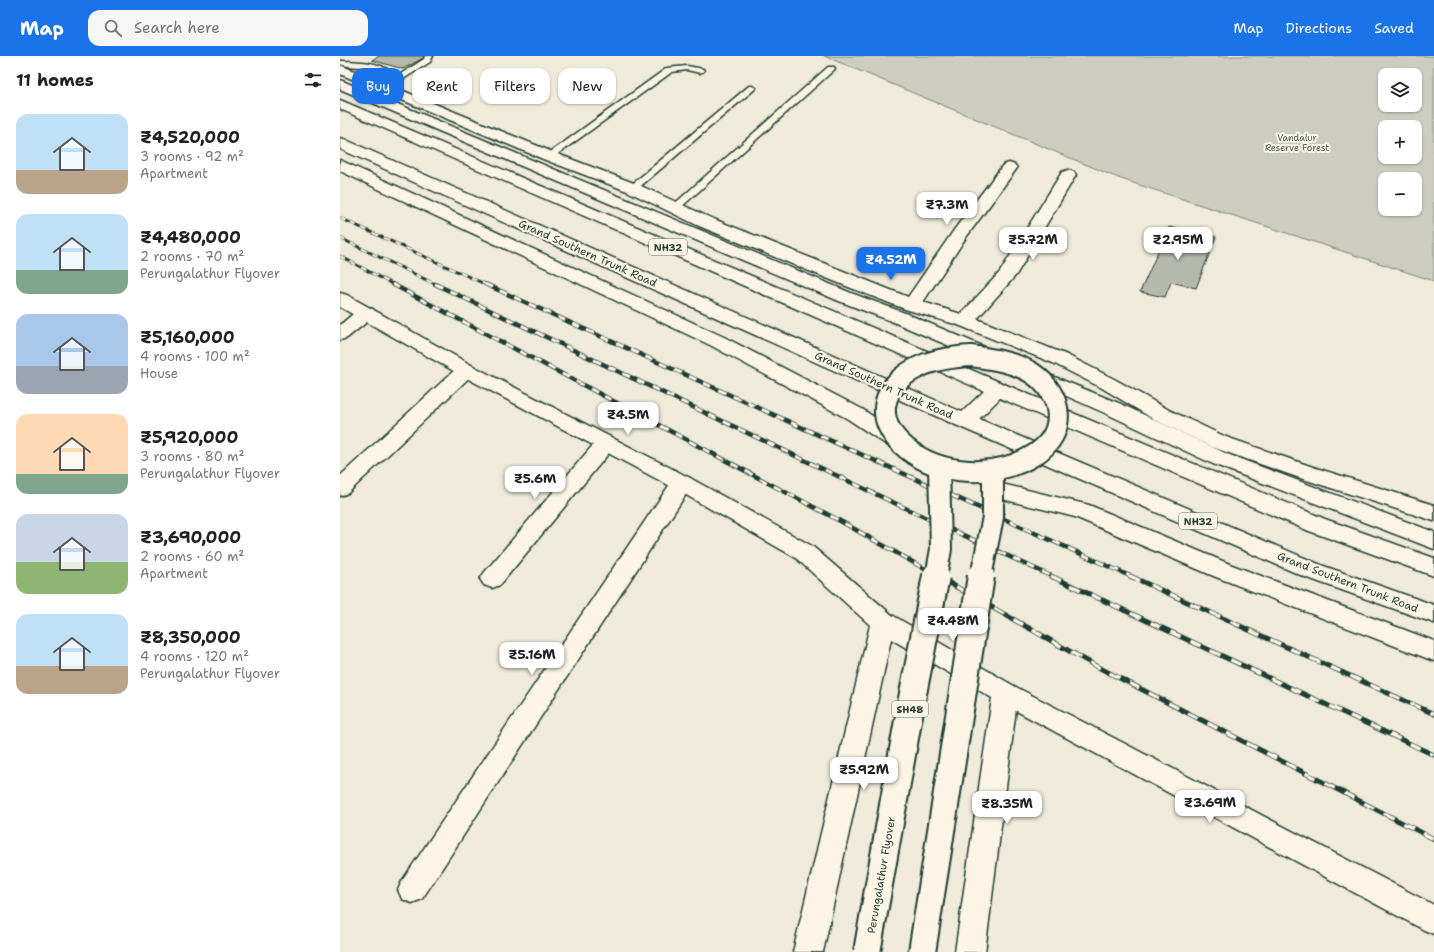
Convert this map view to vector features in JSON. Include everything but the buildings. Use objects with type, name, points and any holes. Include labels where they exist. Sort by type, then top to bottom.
[{"type":"main road","points":[[341,66],[352,70]]},
{"type":"main road","points":[[340,84],[845,298],[898,317],[997,359],[1017,365],[1035,375],[1114,409],[1220,459],[1434,541]]},
{"type":"main road","points":[[404,91],[549,156],[633,188],[675,208],[852,282],[912,305],[965,321],[1060,359],[1109,384],[1162,415],[1219,442],[1304,472],[1434,513]]},
{"type":"main road","name":"NH32","points":[[340,104],[997,389],[1317,525],[1434,567]]},
{"type":"main road","name":"Grand Southern Trunk Road","points":[[340,143],[965,421],[1313,571],[1434,614]]},
{"type":"main road","points":[[340,165],[717,341],[855,414],[915,456],[939,466],[966,471],[994,480],[1081,511],[1224,571],[1434,651]]},
{"type":"main road","points":[[912,305],[960,234],[1009,168]]},
{"type":"main road","points":[[965,321],[1007,275],[1068,175]]},
{"type":"main road","points":[[340,299],[466,370],[682,483],[804,552],[883,622],[1005,693],[1434,920]]},
{"type":"main road","points":[[340,334],[366,313]]},
{"type":"main road","points":[[897,442],[887,425],[884,407],[890,390],[903,375],[922,364],[946,357],[971,356],[997,359]]},
{"type":"main road","points":[[340,488],[466,370]]},
{"type":"main road","points":[[994,480],[1044,449],[1057,431],[1059,410],[1052,391],[1035,375]]},
{"type":"main road","points":[[965,421],[997,389]]},
{"type":"main road","points":[[492,580],[606,443]]},
{"type":"main road","name":"Perungalathur Flyover","points":[[867,952],[911,704],[941,549],[939,466]]},
{"type":"main road","points":[[922,952],[981,576],[993,518],[994,480]]},
{"type":"main road","points":[[412,890],[682,483]]},
{"type":"main road","points":[[808,952],[883,622]]},
{"type":"main road","points":[[970,952],[1005,693]]},
{"type":"lane","points":[[341,66],[362,56]]},
{"type":"lane","points":[[404,76],[427,60],[429,56]]},
{"type":"lane","points":[[549,156],[670,70],[687,68],[700,71]]},
{"type":"lane","points":[[675,208],[831,69]]},
{"type":"lane","points":[[633,188],[752,88]]},
{"type":"green space","name":"Vandalur Reserve Forest","points":[[824,56],[1434,56],[1434,281],[1121,179]]},
{"type":"railway","points":[[340,218],[487,285]]},
{"type":"railway","points":[[340,238],[437,285]]},
{"type":"railway","points":[[340,256],[394,285]]},
{"type":"railway","points":[[392,284],[842,522],[939,577]]},
{"type":"railway","points":[[435,284],[1053,577]]},
{"type":"railway","points":[[485,284],[1132,577]]},
{"type":"railway","points":[[937,576],[1094,665],[1434,839]]},
{"type":"railway","points":[[1051,576],[1434,755]]},
{"type":"railway","points":[[1130,576],[1434,714]]}]
